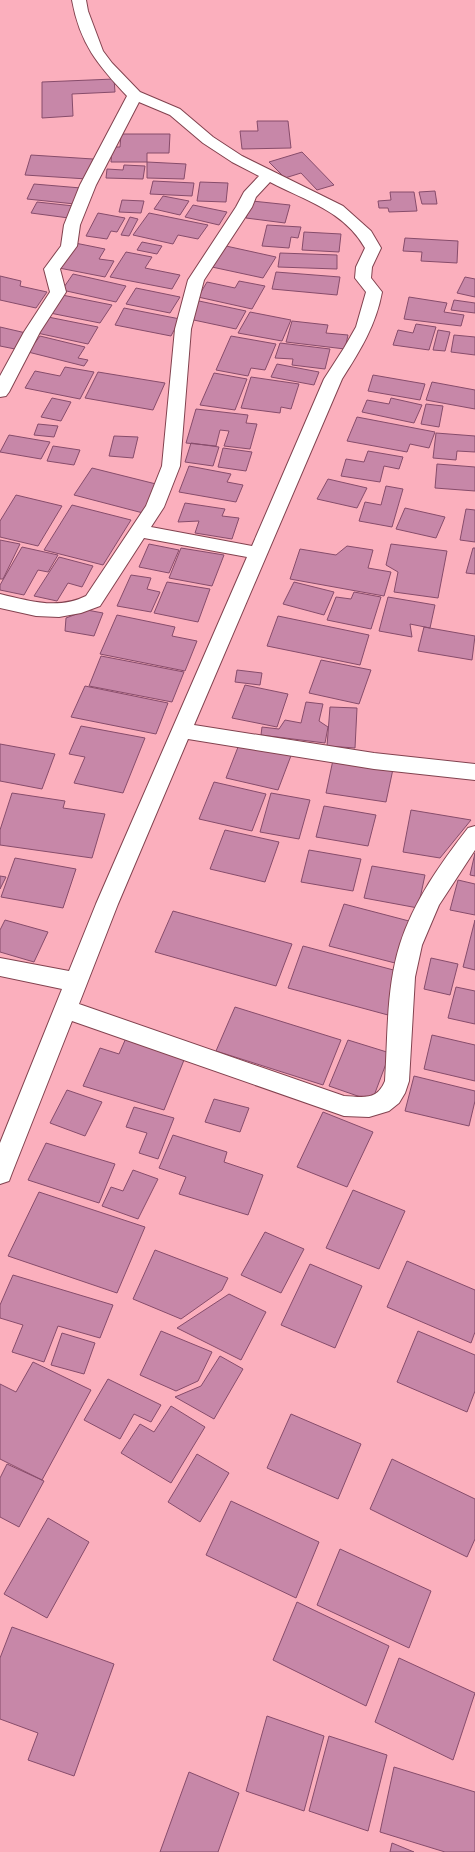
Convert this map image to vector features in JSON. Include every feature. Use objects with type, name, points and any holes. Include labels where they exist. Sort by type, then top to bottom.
[{"type":"street","points":[[0,1173],[76,982],[181,730],[333,379],[357,343],[366,324],[373,303],[374,292],[363,278],[364,267],[373,248],[365,234],[338,209],[295,189],[237,158],[208,140],[175,112],[135,95],[107,66],[96,51],[81,11],[79,0]]},
{"type":"street","points":[[0,392],[32,332],[58,292],[52,269],[69,246],[72,225],[88,185],[135,95]]},
{"type":"street","points":[[0,601],[44,610],[63,611],[81,608],[93,600],[155,507],[171,466],[183,329],[196,280],[244,207],[249,195],[269,174]]},
{"type":"street","points":[[139,531],[258,553]]},
{"type":"street","points":[[181,730],[374,761],[475,772]]},
{"type":"street","points":[[65,1009],[344,1106],[364,1108],[379,1104],[391,1096],[397,1081],[404,982],[411,945],[426,906],[441,880],[475,834]]},
{"type":"street","points":[[0,967],[76,982]]},
{"type":"building","points":[[114,79],[115,92],[72,94],[73,116],[42,118],[42,82]]},
{"type":"building","points":[[257,121],[288,121],[291,148],[242,149],[240,131],[258,131]]},
{"type":"building","points":[[121,134],[170,134],[169,153],[147,153],[147,162],[111,162],[112,147],[120,147]]},
{"type":"building","points":[[302,152],[334,185],[317,190],[301,173],[285,178],[269,162]]},
{"type":"building","points":[[31,155],[93,159],[87,179],[25,175]]},
{"type":"building","points":[[147,162],[186,164],[184,179],[147,178]]},
{"type":"building","points":[[124,165],[145,166],[143,179],[106,178],[107,169],[123,170]]},
{"type":"building","points":[[153,181],[194,183],[192,196],[150,194]]},
{"type":"building","points":[[200,182],[228,183],[226,202],[197,201]]},
{"type":"building","points":[[34,184],[81,188],[75,204],[27,199]]},
{"type":"building","points":[[435,191],[437,204],[422,204],[419,192]]},
{"type":"building","points":[[390,192],[414,192],[417,211],[389,212],[388,208],[379,208],[378,201],[391,200]]},
{"type":"building","points":[[163,196],[189,201],[180,215],[154,209]]},
{"type":"building","points":[[122,200],[144,201],[141,213],[119,212]]},
{"type":"building","points":[[252,201],[290,205],[285,223],[246,218]]},
{"type":"building","points":[[37,202],[74,206],[69,218],[31,213]]},
{"type":"building","points":[[193,205],[227,212],[219,225],[185,217]]},
{"type":"building","points":[[98,213],[125,218],[117,232],[111,231],[107,239],[86,236]]},
{"type":"building","points":[[149,213],[208,225],[198,239],[178,235],[173,244],[133,235]]},
{"type":"building","points":[[130,217],[138,219],[129,236],[121,235]]},
{"type":"building","points":[[267,225],[301,227],[298,238],[291,237],[289,248],[262,246]]},
{"type":"building","points":[[304,232],[341,234],[339,252],[302,250]]},
{"type":"building","points":[[405,238],[458,241],[457,263],[421,261],[422,252],[403,251]]},
{"type":"building","points":[[142,242],[162,246],[157,254],[137,250]]},
{"type":"building","points":[[75,243],[105,249],[99,259],[114,261],[105,277],[59,268]]},
{"type":"building","points":[[226,246],[276,257],[263,278],[212,267]]},
{"type":"building","points":[[126,252],[152,257],[145,268],[180,275],[172,289],[110,277]]},
{"type":"building","points":[[280,253],[337,255],[337,269],[278,267]]},
{"type":"building","points":[[276,272],[340,277],[337,295],[272,289]]},
{"type":"building","points":[[73,274],[126,286],[116,302],[62,290]]},
{"type":"building","points":[[0,276],[21,281],[20,286],[47,292],[36,308],[0,300]]},
{"type":"building","points":[[465,277],[475,279],[475,297],[457,293]]},
{"type":"building","points":[[239,281],[265,286],[252,309],[198,297],[207,282],[235,288]]},
{"type":"building","points":[[136,288],[180,297],[170,313],[126,304]]},
{"type":"building","points":[[62,295],[112,305],[100,323],[50,313]]},
{"type":"building","points":[[409,297],[447,303],[444,312],[464,315],[461,326],[404,319]]},
{"type":"building","points":[[454,300],[475,303],[475,313],[451,310]]},
{"type":"building","points":[[199,301],[246,311],[236,329],[189,319]]},
{"type":"building","points":[[124,308],[180,319],[171,336],[115,325]]},
{"type":"building","points":[[250,312],[291,320],[282,341],[238,333]]},
{"type":"building","points":[[48,317],[98,327],[88,344],[37,333]]},
{"type":"building","points":[[292,321],[328,325],[326,333],[348,335],[345,349],[286,342]]},
{"type":"building","points":[[416,324],[436,327],[429,350],[393,345],[398,330],[413,333]]},
{"type":"building","points":[[0,327],[26,333],[15,349],[0,346]]},
{"type":"building","points":[[438,330],[450,332],[445,351],[433,350]]},
{"type":"building","points":[[454,335],[475,337],[475,355],[451,352]]},
{"type":"building","points":[[40,336],[85,347],[78,358],[88,360],[84,366],[28,352]]},
{"type":"building","points":[[231,336],[276,344],[265,370],[251,368],[248,376],[216,370]]},
{"type":"building","points":[[280,343],[330,349],[325,369],[292,365],[293,359],[275,358]]},
{"type":"building","points":[[277,364],[319,372],[314,385],[271,377]]},
{"type":"building","points":[[65,367],[94,372],[80,399],[25,388],[35,371],[60,376]]},
{"type":"building","points":[[98,372],[165,383],[153,410],[85,398]]},
{"type":"building","points":[[214,373],[247,379],[235,410],[200,405]]},
{"type":"building","points":[[373,375],[425,384],[420,400],[368,391]]},
{"type":"building","points":[[251,377],[299,384],[291,409],[281,407],[280,413],[241,408]]},
{"type":"building","points":[[432,382],[475,390],[475,409],[426,400]]},
{"type":"building","points":[[52,398],[71,402],[61,421],[41,417]]},
{"type":"building","points":[[391,398],[422,405],[414,423],[362,412],[367,400],[389,404]]},
{"type":"building","points":[[426,404],[443,406],[439,427],[421,424]]},
{"type":"building","points":[[196,409],[248,415],[246,423],[257,424],[250,449],[224,446],[229,431],[220,430],[216,446],[186,443]]},
{"type":"building","points":[[357,417],[435,432],[429,448],[410,444],[407,452],[347,441]]},
{"type":"building","points":[[38,424],[58,426],[54,437],[34,435]]},
{"type":"building","points":[[436,433],[475,436],[475,452],[457,451],[456,460],[433,458]]},
{"type":"building","points":[[9,435],[50,442],[41,459],[0,452]]},
{"type":"building","points":[[114,436],[138,437],[133,458],[109,456]]},
{"type":"building","points":[[191,443],[219,447],[213,466],[185,462]]},
{"type":"building","points":[[53,446],[80,450],[74,465],[47,461]]},
{"type":"building","points":[[223,448],[252,452],[246,471],[218,467]]},
{"type":"building","points":[[368,451],[403,457],[399,469],[384,466],[380,482],[341,476],[346,459],[364,462]]},
{"type":"building","points":[[437,464],[475,467],[475,491],[435,488]]},
{"type":"building","points":[[189,466],[231,474],[227,482],[243,485],[236,502],[179,492]]},
{"type":"building","points":[[92,468],[160,485],[143,513],[74,495]]},
{"type":"building","points":[[328,479],[367,488],[357,508],[317,499]]},
{"type":"building","points":[[386,486],[403,489],[392,527],[359,521],[365,502],[381,505]]},
{"type":"building","points":[[16,495],[62,506],[38,546],[0,537],[0,521]]},
{"type":"building","points":[[185,503],[225,509],[222,516],[239,518],[232,539],[195,533],[199,521],[178,522]]},
{"type":"building","points":[[72,505],[131,520],[103,565],[44,550]]},
{"type":"building","points":[[405,508],[445,517],[436,538],[396,529]]},
{"type":"building","points":[[466,509],[475,510],[475,542],[460,540]]},
{"type":"building","points":[[0,540],[20,544],[3,579],[0,579]]},
{"type":"building","points":[[149,544],[179,550],[169,573],[139,567]]},
{"type":"building","points":[[391,544],[447,551],[438,598],[394,592],[398,572],[386,565]]},
{"type":"building","points":[[347,546],[373,550],[368,568],[391,572],[384,596],[290,579],[300,549],[336,555]]},
{"type":"building","points":[[22,547],[58,555],[48,572],[38,570],[24,595],[0,590],[0,585]]},
{"type":"building","points":[[181,548],[224,555],[212,586],[169,578]]},
{"type":"building","points":[[473,548],[475,548],[475,574],[466,573]]},
{"type":"building","points":[[59,557],[93,566],[82,587],[68,583],[57,601],[34,596]]},
{"type":"building","points":[[131,575],[151,578],[147,589],[160,592],[151,612],[117,606]]},
{"type":"building","points":[[167,582],[210,589],[198,622],[154,613]]},
{"type":"building","points":[[294,582],[334,592],[324,615],[283,604]]},
{"type":"building","points":[[354,592],[381,597],[371,629],[327,620],[336,597],[351,599]]},
{"type":"building","points":[[388,597],[435,605],[430,628],[410,624],[412,637],[379,631]]},
{"type":"building","points":[[87,610],[103,613],[94,636],[65,631],[66,618]]},
{"type":"building","points":[[117,615],[175,627],[172,636],[197,641],[185,671],[100,654]]},
{"type":"building","points":[[278,616],[369,635],[360,665],[267,646]]},
{"type":"building","points":[[424,627],[475,636],[472,660],[418,651]]},
{"type":"building","points":[[101,656],[184,672],[172,702],[89,686]]},
{"type":"building","points":[[321,660],[371,670],[359,704],[309,693]]},
{"type":"building","points":[[237,670],[262,673],[260,685],[235,682]]},
{"type":"building","points":[[245,685],[288,694],[277,727],[232,718]]},
{"type":"building","points":[[85,686],[168,703],[156,734],[71,717]]},
{"type":"building","points":[[306,702],[323,704],[319,721],[328,727],[325,743],[261,735],[262,727],[279,729],[285,720],[301,723]]},
{"type":"building","points":[[330,707],[357,708],[355,748],[327,746]]},
{"type":"building","points":[[81,726],[145,738],[123,793],[74,783],[85,757],[69,754]]},
{"type":"building","points":[[240,742],[292,753],[278,790],[226,778]]},
{"type":"building","points":[[0,744],[55,754],[42,789],[0,781]]},
{"type":"building","points":[[333,760],[393,769],[386,802],[326,793]]},
{"type":"building","points":[[214,782],[266,794],[252,831],[199,819]]},
{"type":"building","points":[[12,793],[65,801],[63,808],[105,814],[92,858],[0,845],[0,830]]},
{"type":"building","points":[[271,793],[310,800],[299,839],[260,832]]},
{"type":"building","points":[[324,806],[376,815],[368,846],[316,837]]},
{"type":"building","points":[[411,810],[471,820],[440,858],[403,852]]},
{"type":"building","points":[[225,830],[279,842],[265,882],[210,869]]},
{"type":"building","points":[[309,850],[361,859],[353,891],[301,882]]},
{"type":"building","points":[[475,853],[475,876],[470,875]]},
{"type":"building","points":[[15,858],[76,869],[63,908],[1,897]]},
{"type":"building","points":[[372,866],[425,875],[418,908],[364,898]]},
{"type":"building","points":[[0,876],[6,877],[0,889]]},
{"type":"building","points":[[458,880],[475,884],[475,915],[450,910]]},
{"type":"building","points":[[344,904],[409,921],[395,963],[329,946]]},
{"type":"building","points":[[173,911],[292,944],[276,986],[155,952]]},
{"type":"building","points":[[5,920],[48,932],[34,962],[0,952],[0,930]]},
{"type":"building","points":[[475,920],[475,970],[463,967]]},
{"type":"building","points":[[303,946],[401,972],[388,1015],[288,988]]},
{"type":"building","points":[[431,958],[458,964],[450,995],[424,989]]},
{"type":"building","points":[[456,987],[475,991],[475,1024],[448,1018]]},
{"type":"building","points":[[235,1007],[341,1040],[323,1085],[216,1051]]},
{"type":"building","points":[[432,1035],[475,1045],[475,1081],[424,1069]]},
{"type":"building","points":[[126,1038],[186,1055],[164,1110],[83,1086],[100,1048],[119,1054]]},
{"type":"building","points":[[348,1040],[390,1053],[372,1101],[329,1086]]},
{"type":"building","points":[[414,1076],[475,1091],[475,1101],[469,1126],[405,1111]]},
{"type":"building","points":[[67,1090],[102,1102],[85,1136],[50,1123]]},
{"type":"building","points":[[214,1099],[249,1108],[240,1132],[205,1122]]},
{"type":"building","points":[[134,1107],[174,1118],[158,1159],[139,1153],[147,1133],[126,1127]]},
{"type":"building","points":[[323,1112],[373,1132],[347,1187],[297,1167]]},
{"type":"building","points":[[173,1135],[227,1152],[224,1162],[263,1175],[248,1215],[179,1194],[186,1177],[159,1168]]},
{"type":"building","points":[[46,1143],[115,1164],[99,1203],[28,1180]]},
{"type":"building","points":[[133,1170],[158,1179],[138,1219],[102,1206],[111,1187],[123,1191]]},
{"type":"building","points":[[353,1190],[405,1211],[379,1269],[326,1248]]},
{"type":"building","points":[[39,1192],[145,1227],[117,1293],[8,1256]]},
{"type":"building","points":[[265,1232],[304,1249],[281,1293],[241,1275]]},
{"type":"building","points":[[155,1250],[228,1278],[222,1290],[181,1319],[133,1299]]},
{"type":"building","points":[[407,1261],[475,1290],[475,1332],[471,1343],[387,1307]]},
{"type":"building","points":[[310,1264],[362,1286],[335,1348],[281,1325]]},
{"type":"building","points":[[13,1275],[113,1305],[100,1338],[58,1326],[44,1362],[12,1352],[23,1325],[0,1318],[0,1305]]},
{"type":"building","points":[[229,1294],[266,1312],[241,1360],[177,1328]]},
{"type":"building","points":[[161,1331],[212,1352],[198,1381],[176,1391],[140,1375]]},
{"type":"building","points":[[418,1331],[475,1355],[475,1391],[467,1412],[397,1382]]},
{"type":"building","points":[[62,1333],[95,1343],[84,1374],[51,1365]]},
{"type":"building","points":[[220,1356],[243,1369],[214,1419],[175,1397],[201,1386]]},
{"type":"building","points":[[33,1362],[91,1390],[42,1480],[0,1459],[0,1384],[16,1392]]},
{"type":"building","points":[[108,1379],[161,1405],[151,1422],[134,1414],[120,1439],[84,1420]]},
{"type":"building","points":[[171,1406],[205,1427],[171,1483],[121,1453],[140,1424],[154,1432]]},
{"type":"building","points":[[291,1414],[361,1444],[338,1499],[267,1468]]},
{"type":"building","points":[[197,1454],[229,1473],[200,1522],[168,1502]]},
{"type":"building","points":[[392,1459],[475,1499],[475,1539],[467,1557],[370,1509]]},
{"type":"building","points":[[7,1464],[44,1481],[19,1527],[0,1517],[0,1478]]},
{"type":"building","points":[[231,1501],[319,1542],[296,1598],[206,1555]]},
{"type":"building","points":[[48,1518],[89,1542],[47,1618],[4,1594]]},
{"type":"building","points":[[340,1549],[431,1591],[409,1648],[317,1605]]},
{"type":"building","points":[[297,1602],[389,1646],[366,1706],[273,1660]]},
{"type":"building","points":[[12,1627],[114,1664],[74,1776],[28,1760],[38,1733],[0,1719],[0,1658]]},
{"type":"building","points":[[399,1658],[475,1693],[453,1760],[375,1722]]},
{"type":"building","points":[[267,1716],[324,1736],[304,1811],[246,1791]]},
{"type":"building","points":[[329,1736],[387,1755],[368,1831],[309,1811]]},
{"type":"building","points":[[394,1767],[475,1792],[475,1852],[445,1852],[380,1832]]},
{"type":"building","points":[[189,1772],[239,1793],[218,1852],[160,1852]]},
{"type":"building","points":[[392,1843],[414,1852],[390,1852]]}]
